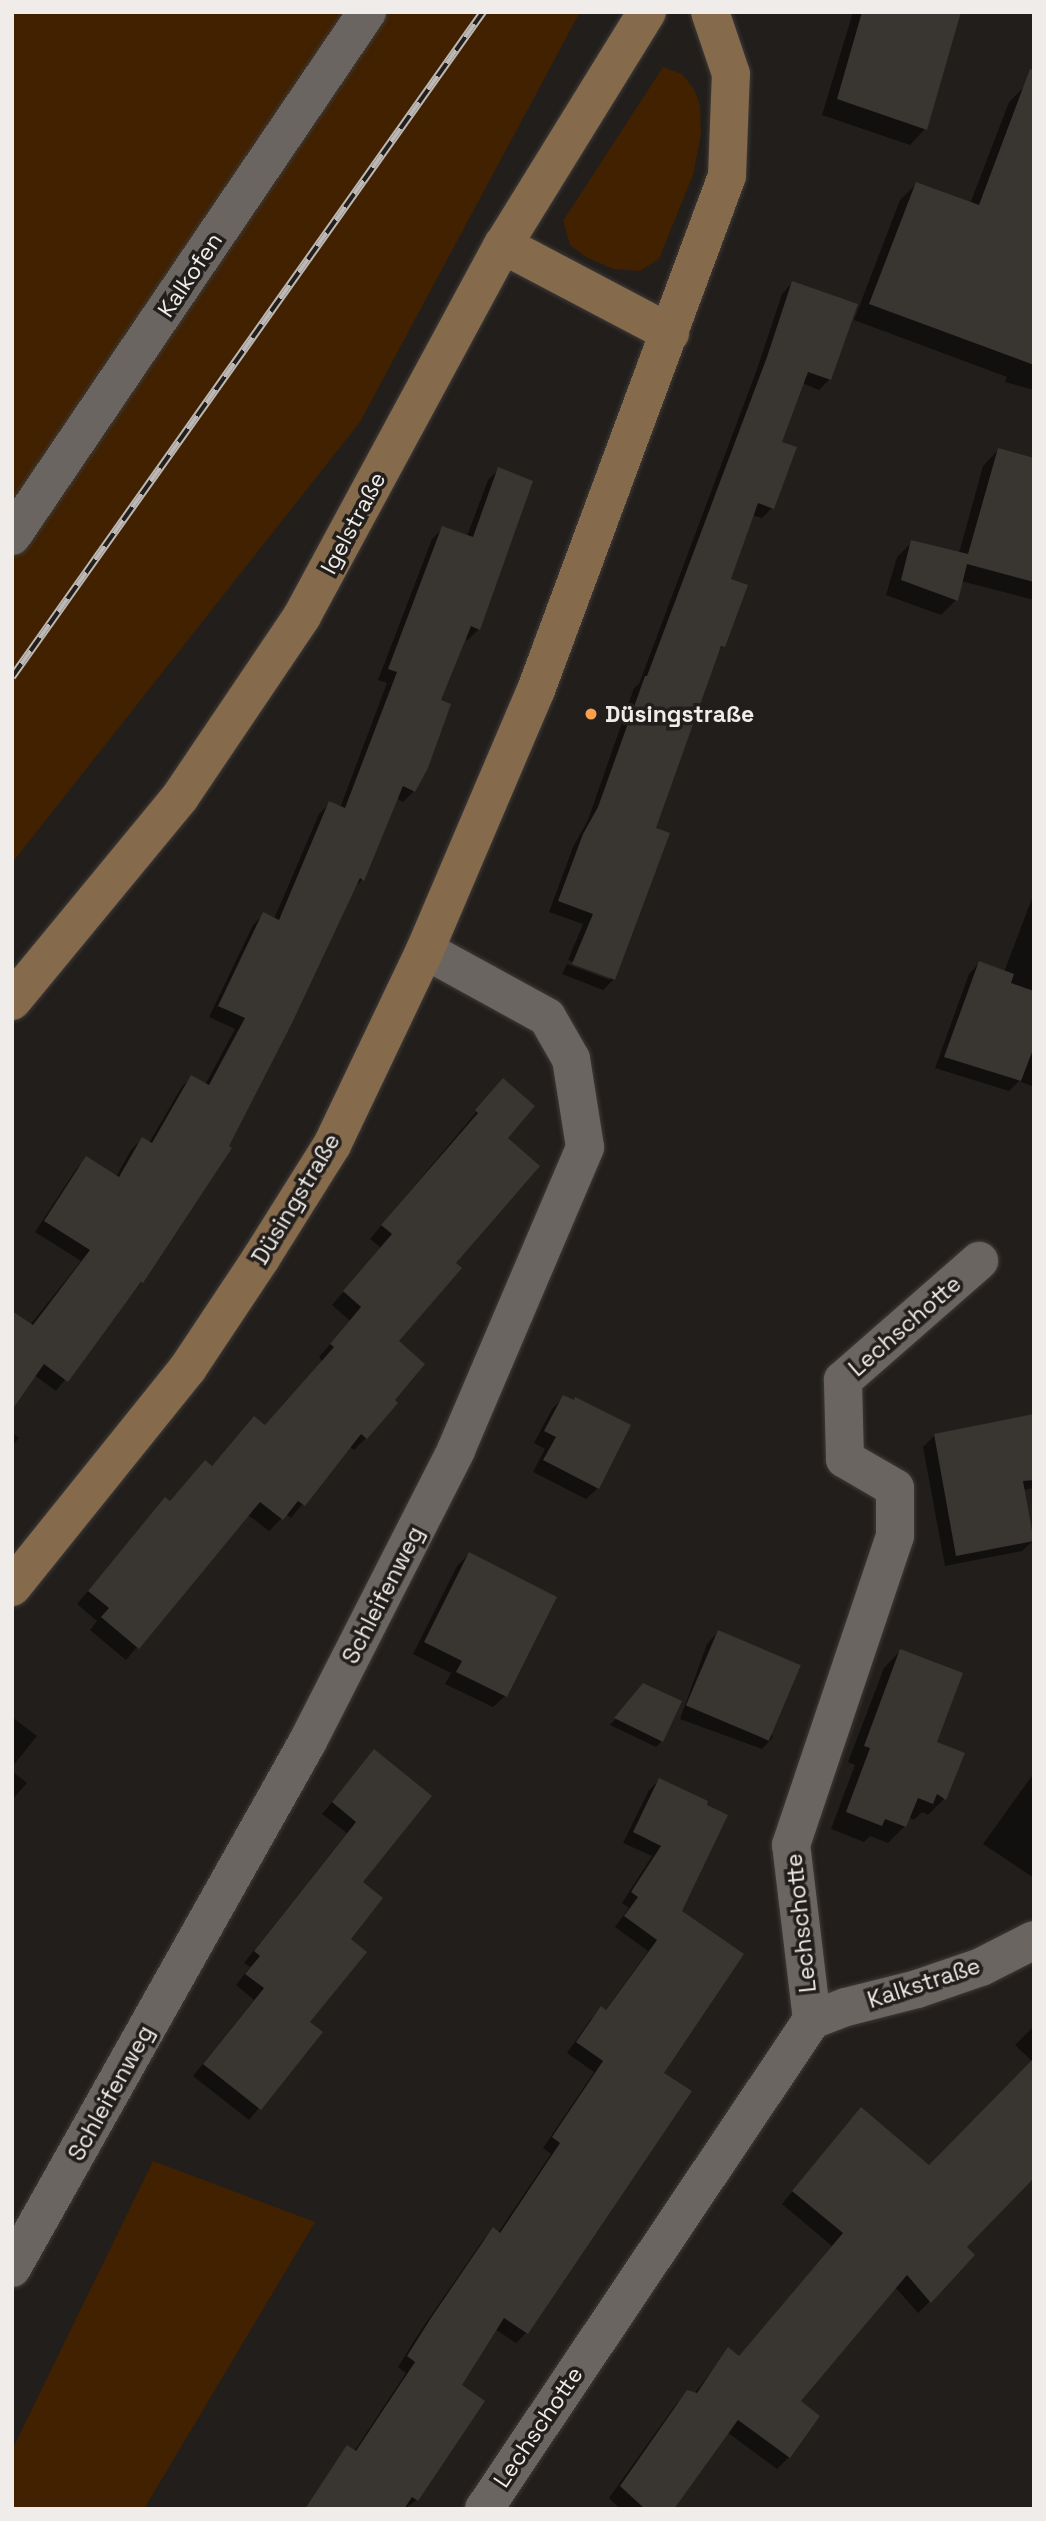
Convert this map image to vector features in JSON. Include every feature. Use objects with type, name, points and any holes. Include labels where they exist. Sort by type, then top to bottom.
[{"type":"main road","name":"Igelstraße","points":[[12,1001],[180,797],[302,616],[503,245],[647,12]]},
{"type":"main road","name":"Düsingstraße","points":[[12,1587],[188,1368],[261,1258],[332,1145],[425,950],[536,690],[727,176],[731,74],[710,12]]},
{"type":"main road","points":[[503,245],[670,333]]},
{"type":"street","name":"Kalkofen","points":[[12,536],[367,12]]},
{"type":"street","name":"Schleifenweg","points":[[12,2268],[320,1717],[456,1450],[585,1147],[571,1059],[547,1017],[425,950]]},
{"type":"street","name":"Lechschotte","points":[[484,2509],[812,2021],[791,1845],[895,1536],[895,1488],[845,1459],[843,1380],[979,1261]]},
{"type":"street","name":"Kalkstraße","points":[[812,2021],[846,2007],[917,1989],[981,1966],[1034,1940]]},
{"type":"shaded area","points":[[12,12],[580,12],[360,422],[12,863]]},
{"type":"shaded area","points":[[663,67],[682,74],[694,89],[700,105],[701,134],[693,175],[659,259],[640,271],[613,269],[586,257],[570,245],[563,221]]},
{"type":"shaded area","points":[[153,2161],[315,2222],[144,2509],[12,2509],[12,2450]]},
{"type":"building","points":[[862,12],[961,12],[927,130],[837,99]]},
{"type":"building","points":[[1030,69],[1034,70],[1034,365],[869,304],[916,182],[979,205]]},
{"type":"building","points":[[792,281],[858,304],[831,380],[808,372],[782,442],[797,447],[774,509],[758,503],[731,579],[748,585],[725,647],[721,646],[656,828],[670,833],[615,980],[572,964],[593,914],[558,901],[583,834],[598,807],[767,357]]},
{"type":"building","points":[[998,448],[1034,458],[1034,582],[967,564],[958,601],[901,580],[911,540],[968,554]]},
{"type":"building","points":[[498,467],[533,481],[480,630],[471,626],[441,700],[451,704],[428,768],[415,792],[403,786],[364,881],[360,878],[291,1025],[229,1146],[232,1148],[143,1283],[141,1282],[68,1382],[44,1364],[12,1410],[12,1311],[33,1325],[90,1250],[44,1221],[86,1156],[119,1177],[142,1137],[152,1143],[191,1075],[209,1085],[245,1018],[218,1006],[263,912],[279,920],[329,801],[345,808],[397,672],[388,669],[442,526],[473,537]]},
{"type":"building","points":[[979,961],[1014,974],[1011,983],[1034,991],[1034,1047],[1021,1081],[944,1057]]},
{"type":"building","points":[[503,1078],[535,1106],[508,1138],[540,1166],[456,1263],[462,1268],[399,1341],[425,1364],[395,1400],[398,1403],[367,1439],[361,1434],[305,1506],[298,1501],[283,1520],[260,1502],[139,1649],[101,1617],[109,1608],[88,1591],[165,1497],[170,1501],[205,1460],[212,1466],[254,1416],[265,1425],[334,1347],[330,1344],[361,1307],[343,1291],[392,1234],[381,1225],[478,1113],[475,1110]]},
{"type":"building","points":[[563,1395],[574,1400],[575,1397],[631,1425],[599,1489],[543,1460],[556,1437],[544,1431]]},
{"type":"building","points":[[1034,1414],[1034,1480],[1023,1481],[1034,1541],[956,1556],[934,1434]]},
{"type":"building","points":[[469,1552],[557,1597],[507,1697],[456,1672],[462,1661],[424,1642]]},
{"type":"building","points":[[718,1630],[801,1665],[769,1741],[686,1705]]},
{"type":"building","points":[[900,1649],[963,1673],[937,1742],[965,1753],[946,1800],[937,1794],[933,1804],[918,1798],[906,1827],[885,1819],[882,1826],[846,1812],[870,1748],[864,1746]]},
{"type":"building","points":[[643,1683],[682,1701],[663,1742],[614,1718]]},
{"type":"building","points":[[374,1749],[432,1796],[363,1882],[383,1898],[351,1939],[367,1952],[310,2022],[323,2032],[261,2110],[203,2064],[264,1988],[245,1974],[260,1956],[254,1951],[356,1822],[332,1802]]},
{"type":"building","points":[[659,1778],[708,1801],[707,1805],[728,1815],[682,1911],[744,1954],[664,2073],[692,2091],[528,2334],[504,2318],[462,2385],[485,2401],[418,2501],[412,2497],[404,2509],[305,2509],[347,2445],[356,2451],[415,2362],[407,2356],[431,2318],[493,2227],[500,2233],[560,2143],[552,2137],[603,2061],[576,2042],[601,2006],[606,2010],[657,1940],[624,1916],[638,1897],[631,1892],[661,1846],[633,1832]]},
{"type":"building","points":[[1034,2058],[1034,2178],[967,2247],[975,2255],[931,2303],[907,2275],[801,2401],[820,2416],[790,2458],[738,2420],[674,2509],[645,2509],[620,2486],[687,2390],[697,2393],[728,2347],[739,2356],[843,2233],[792,2191],[861,2107],[929,2165]]},
{"type":"railway","points":[[12,677],[483,12]]},
{"type":"place","name":"Düsingstraße","points":[[591,714]]}]
